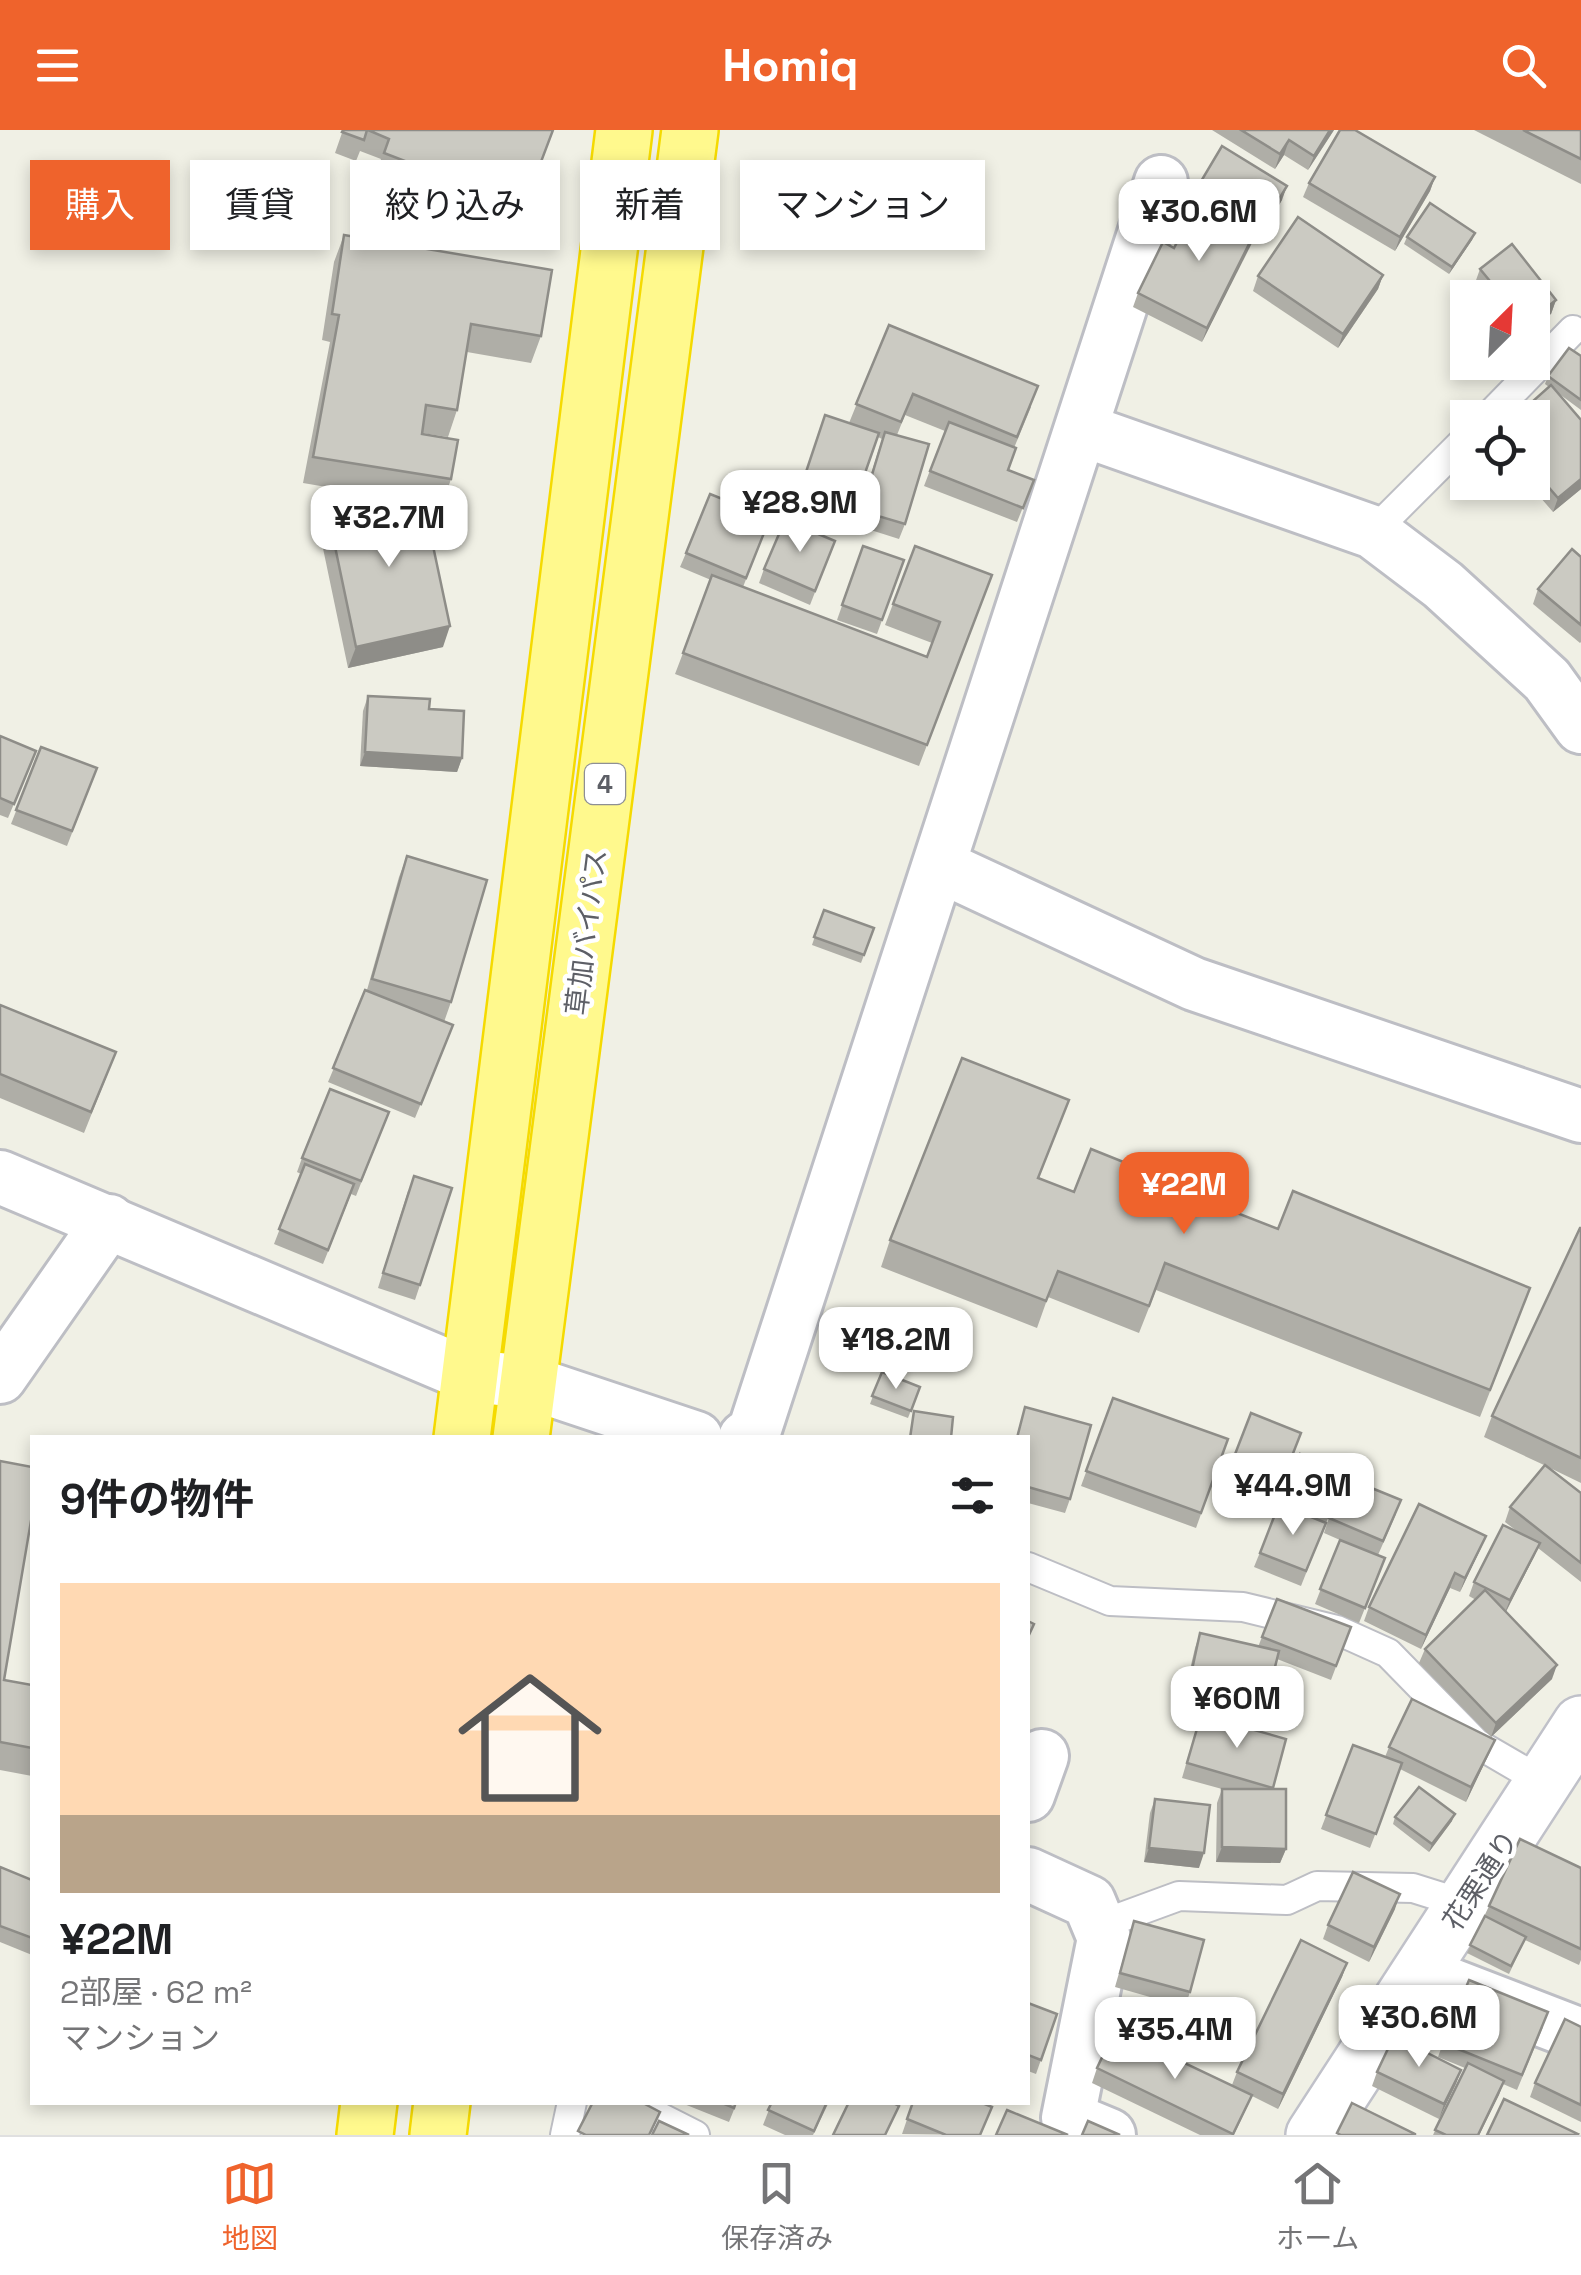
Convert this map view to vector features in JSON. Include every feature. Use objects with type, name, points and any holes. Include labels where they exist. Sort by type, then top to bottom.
[{"type":"highway","name":"4","points":[[462,1435],[624,130]]},
{"type":"highway","name":"草加バイパス","points":[[522,1435],[690,130]]},
{"type":"highway","points":[[365,2135],[369,2105]]},
{"type":"highway","points":[[438,2135],[442,2105]]},
{"type":"street","points":[[750,1435],[754,1432],[940,866],[1161,182]]},
{"type":"street","points":[[1083,430],[1373,532],[1444,585],[1547,680],[1581,727]]},
{"type":"street","points":[[940,866],[1194,984],[1581,1116]]},
{"type":"street","points":[[0,1178],[471,1376],[528,1382],[687,1435]]},
{"type":"street","points":[[0,1378],[109,1221]]},
{"type":"street","name":"花栗通り","points":[[1314,2135],[1581,1724]]},
{"type":"street","points":[[1030,1875],[1089,1902],[1104,1938],[1068,2118],[1109,2135]]},
{"type":"street","points":[[1420,1973],[1581,2035]]},
{"type":"lane","points":[[1505,400],[1578,331]]},
{"type":"lane","points":[[1373,532],[1450,455]]},
{"type":"lane","points":[[1030,1568],[1110,1601],[1243,1607],[1337,1630],[1388,1654],[1476,1743],[1543,1782]]},
{"type":"lane","points":[[1100,1925],[1178,1896],[1287,1900],[1317,1886],[1413,1888],[1464,1904]]},
{"type":"lane","points":[[566,2135],[571,2105]]},
{"type":"lane","points":[[636,2105],[695,2135]]},
{"type":"building","points":[[343,130],[367,130],[364,140]]},
{"type":"building","points":[[368,130],[553,130],[542,160],[402,160],[384,153],[389,139]]},
{"type":"building","points":[[1241,130],[1330,130],[1314,156],[1289,140],[1280,154]]},
{"type":"building","points":[[1340,130],[1355,130],[1435,177],[1400,237],[1309,183]]},
{"type":"building","points":[[1523,130],[1581,130],[1581,159]]},
{"type":"building","points":[[1222,146],[1287,186],[1262,227],[1197,188]]},
{"type":"building","points":[[1200,198],[1257,228],[1207,328],[1138,293],[1163,242],[1174,248]]},
{"type":"building","points":[[1430,203],[1475,233],[1452,267],[1407,237]]},
{"type":"building","points":[[1298,217],[1383,275],[1343,334],[1258,276]]},
{"type":"building","points":[[344,235],[350,236],[350,250],[433,250],[552,270],[541,336],[471,324],[457,410],[426,405],[422,434],[458,440],[451,479],[313,457],[339,315],[332,314]]},
{"type":"building","points":[[1512,244],[1540,280],[1489,280],[1480,269]]},
{"type":"building","points":[[889,325],[1038,386],[1017,437],[913,394],[901,422],[856,404]]},
{"type":"building","points":[[1569,348],[1581,356],[1581,400],[1550,377]]},
{"type":"building","points":[[1551,385],[1581,420],[1581,479],[1558,498],[1550,489],[1550,400],[1534,400]]},
{"type":"building","points":[[825,415],[879,433],[857,496],[804,478]]},
{"type":"building","points":[[949,422],[1016,448],[1008,470],[1034,480],[1023,508],[930,471]]},
{"type":"building","points":[[885,432],[929,444],[905,524],[861,511]]},
{"type":"building","points":[[422,494],[450,626],[356,647],[328,513]]},
{"type":"building","points":[[710,494],[770,518],[746,578],[686,553]]},
{"type":"building","points":[[785,520],[835,541],[815,591],[764,569]]},
{"type":"building","points":[[863,546],[904,560],[882,620],[842,605]]},
{"type":"building","points":[[915,546],[992,575],[927,745],[683,653],[712,575],[927,657],[940,622],[893,604]]},
{"type":"building","points":[[1572,549],[1581,557],[1581,625],[1538,589]]},
{"type":"building","points":[[368,696],[430,699],[429,709],[464,711],[462,758],[365,752]]},
{"type":"building","points":[[0,736],[36,751],[14,804],[0,798]]},
{"type":"building","points":[[41,747],[97,768],[72,831],[16,810]]},
{"type":"building","points":[[407,856],[487,880],[451,1002],[372,979]]},
{"type":"building","points":[[824,910],[874,928],[864,955],[814,937]]},
{"type":"building","points":[[365,990],[453,1025],[421,1104],[333,1068]]},
{"type":"building","points":[[0,1005],[116,1052],[91,1112],[0,1074]]},
{"type":"building","points":[[962,1058],[1069,1100],[1038,1178],[1074,1192],[1091,1149],[1131,1165],[1129,1171],[1278,1229],[1293,1191],[1530,1288],[1490,1390],[1165,1263],[1149,1306],[1058,1271],[1046,1301],[890,1240]]},
{"type":"building","points":[[330,1089],[389,1112],[361,1181],[302,1158]]},
{"type":"building","points":[[305,1164],[354,1184],[328,1250],[279,1229]]},
{"type":"building","points":[[414,1176],[452,1188],[420,1285],[383,1273]]},
{"type":"building","points":[[1581,1228],[1581,1458],[1492,1416]]},
{"type":"building","points":[[882,1372],[920,1387],[911,1411],[872,1396]]},
{"type":"building","points":[[1113,1398],[1228,1439],[1201,1513],[1086,1471]]},
{"type":"building","points":[[1025,1407],[1091,1425],[1070,1499],[1030,1488],[1030,1435],[1018,1435]]},
{"type":"building","points":[[914,1411],[953,1417],[951,1435],[910,1435]]},
{"type":"building","points":[[1251,1413],[1301,1433],[1283,1479],[1260,1471],[1252,1492],[1225,1480]]},
{"type":"building","points":[[1300,1454],[1346,1473],[1329,1517],[1282,1498]]},
{"type":"building","points":[[0,1461],[30,1467],[30,1527],[4,1680],[30,1685],[30,1748],[0,1742]]},
{"type":"building","points":[[1545,1465],[1581,1493],[1581,1563],[1510,1507]]},
{"type":"building","points":[[1347,1478],[1401,1500],[1383,1541],[1329,1518]]},
{"type":"building","points":[[1279,1504],[1326,1523],[1306,1571],[1260,1553]]},
{"type":"building","points":[[1419,1504],[1486,1536],[1465,1578],[1455,1573],[1426,1635],[1369,1607]]},
{"type":"building","points":[[1503,1525],[1540,1543],[1510,1600],[1474,1582]]},
{"type":"building","points":[[1340,1540],[1385,1558],[1365,1608],[1320,1589]]},
{"type":"building","points":[[1485,1590],[1557,1665],[1496,1723],[1425,1649]]},
{"type":"building","points":[[1277,1599],[1351,1627],[1336,1666],[1262,1637]]},
{"type":"building","points":[[1200,1633],[1279,1651],[1263,1715],[1186,1697]]},
{"type":"building","points":[[1412,1699],[1495,1740],[1471,1787],[1389,1747]]},
{"type":"building","points":[[1201,1715],[1286,1739],[1273,1788],[1187,1763]]},
{"type":"building","points":[[1353,1745],[1402,1763],[1376,1834],[1326,1815]]},
{"type":"building","points":[[1419,1787],[1455,1814],[1432,1844],[1395,1817]]},
{"type":"building","points":[[1222,1789],[1286,1789],[1286,1849],[1222,1847]]},
{"type":"building","points":[[1155,1799],[1210,1805],[1204,1853],[1149,1848]]},
{"type":"building","points":[[1520,1839],[1581,1868],[1581,1949],[1489,1906]]},
{"type":"building","points":[[0,1867],[30,1879],[30,1937],[0,1926]]},
{"type":"building","points":[[1353,1872],[1400,1894],[1374,1947],[1328,1925]]},
{"type":"building","points":[[1485,1916],[1526,1937],[1511,1966],[1470,1945]]},
{"type":"building","points":[[1134,1921],[1204,1940],[1190,1992],[1120,1973]]},
{"type":"building","points":[[1301,1940],[1347,1963],[1283,2094],[1237,2072]]},
{"type":"building","points":[[1469,1980],[1548,2012],[1522,2075],[1443,2043]]},
{"type":"building","points":[[1030,2004],[1057,2014],[1041,2060],[1030,2056]]},
{"type":"building","points":[[1565,2019],[1581,2027],[1581,2105],[1535,2083]]},
{"type":"building","points":[[1115,2030],[1252,2095],[1233,2134],[1097,2068]]},
{"type":"building","points":[[1394,2036],[1461,2070],[1444,2104],[1377,2072]]},
{"type":"building","points":[[1468,2063],[1504,2081],[1478,2135],[1446,2135],[1435,2130]]},
{"type":"building","points":[[1504,2099],[1578,2134],[1487,2135]]},
{"type":"building","points":[[1352,2103],[1415,2134],[1415,2135],[1337,2133]]},
{"type":"building","points":[[591,2105],[647,2105],[660,2112],[649,2135],[586,2135],[578,2131]]},
{"type":"building","points":[[770,2105],[826,2105],[814,2131],[768,2110]]},
{"type":"building","points":[[848,2105],[899,2106],[885,2135],[833,2135]]},
{"type":"building","points":[[912,2105],[992,2107],[980,2135],[946,2135],[907,2119]]},
{"type":"building","points":[[1007,2110],[1068,2135],[996,2135]]},
{"type":"building","points":[[659,2121],[689,2135],[652,2135]]},
{"type":"building","points":[[1088,2121],[1120,2135],[1082,2135]]}]
